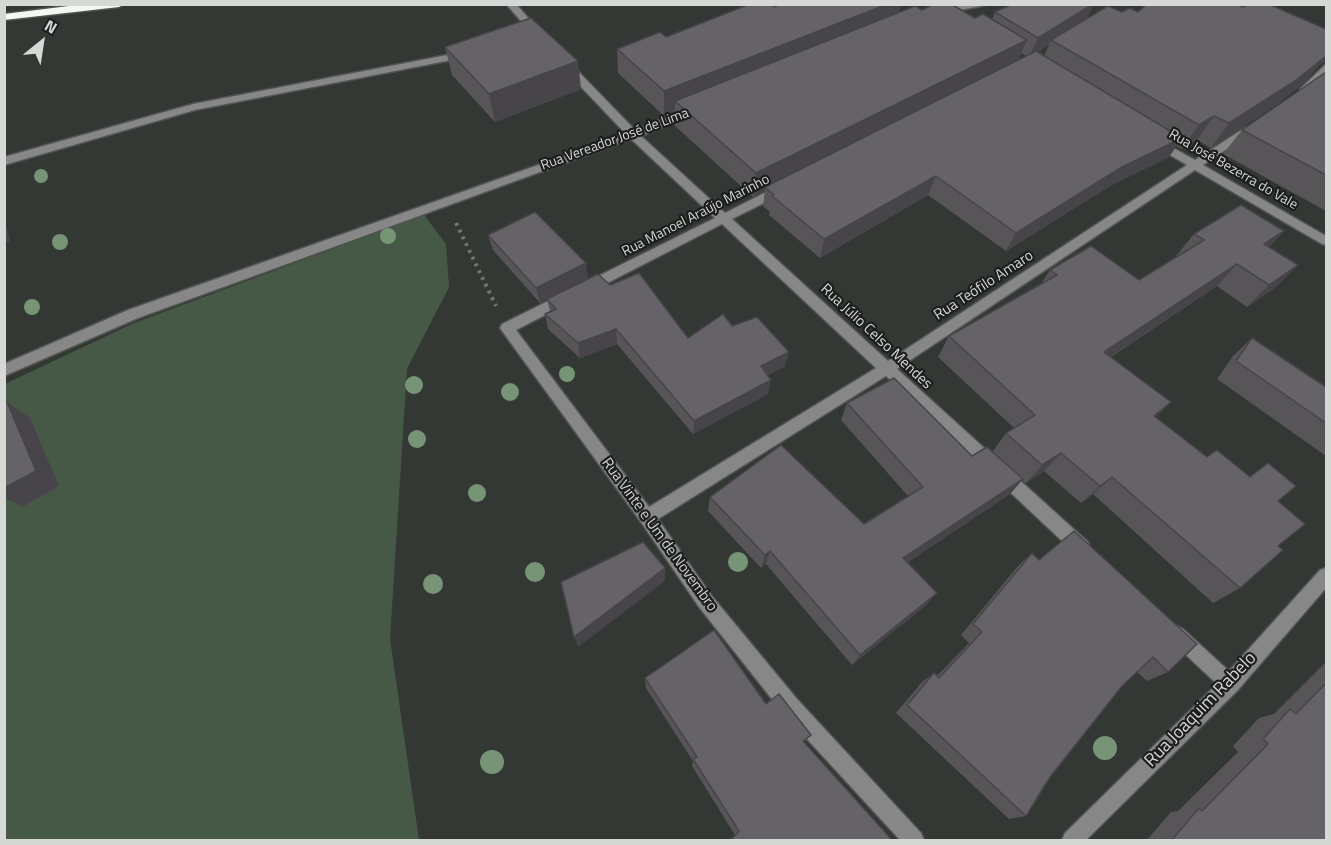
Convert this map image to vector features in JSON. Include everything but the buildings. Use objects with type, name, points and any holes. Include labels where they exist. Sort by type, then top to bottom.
[{"type":"highway","points":[[4,17],[119,4]]},
{"type":"street","name":"Rua Júlio Celso Mendes","points":[[510,4],[544,44],[633,135],[1089,555]]},
{"type":"street","points":[[960,23],[935,13],[987,4]]},
{"type":"street","points":[[4,161],[193,107],[479,52]]},
{"type":"street","points":[[1296,98],[1311,86],[1326,67]]},
{"type":"street","name":"Rua Vereador José de Lima","points":[[6,369],[133,314],[633,135],[699,108]]},
{"type":"street","name":"Rua Teófilo Amaro","points":[[647,517],[886,369],[1262,122]]},
{"type":"street","name":"Rua José Bezerra do Vale","points":[[1146,136],[1326,241]]},
{"type":"street","name":"Rua Manoel Araújo Marinho","points":[[507,328],[789,186]]},
{"type":"street","name":"Rua Vinte e Um de Novembro","points":[[507,328],[647,517],[705,602],[783,697],[914,840]]},
{"type":"street","name":"Rua Joaquim Rabelo","points":[[1072,840],[1230,684],[1326,576]]},
{"type":"street","points":[[1168,627],[1230,684]]},
{"type":"path","points":[[445,201],[507,328]]},
{"type":"green space","points":[[424,215],[446,244],[449,287],[407,369],[390,639],[419,840],[5,840],[5,384],[134,323]]}]
